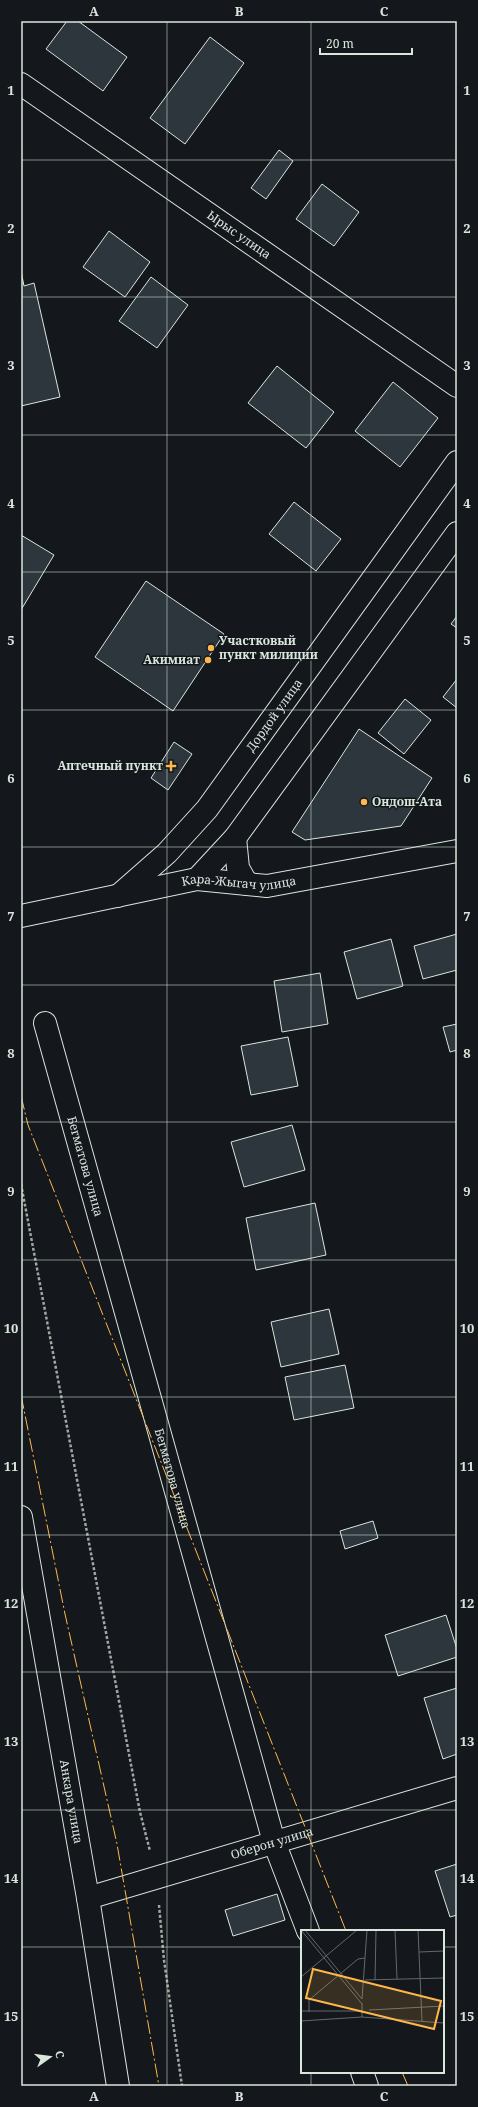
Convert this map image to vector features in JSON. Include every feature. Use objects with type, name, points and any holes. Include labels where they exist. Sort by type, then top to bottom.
[{"type":"street","name":"Ырыс улица","points":[[21,84],[457,386]]},
{"type":"street","name":"Дордой улица","points":[[118,896],[167,853],[207,809],[457,462]]},
{"type":"street","points":[[197,879],[235,838],[457,533]]},
{"type":"street","points":[[235,838],[238,868],[247,884]]},
{"type":"street","name":"Кара-Жыгач улица","points":[[21,916],[197,879],[267,886],[457,851]]},
{"type":"street","name":"Бегматова улица","points":[[45,1023],[274,1842],[308,1930]]},
{"type":"street","name":"Анкара улица","points":[[21,1517],[88,1898],[118,2086]]},
{"type":"street","name":"Оберон улица","points":[[88,1898],[457,1788]]},
{"type":"street","points":[[362,2073],[367,2086]]},
{"type":"path","points":[[21,1184],[140,1812],[157,1878],[164,1960],[182,2086]]},
{"type":"building","points":[[67,21],[78,21],[127,57],[103,91],[46,49]]},
{"type":"building","points":[[210,37],[244,63],[185,144],[150,118]]},
{"type":"building","points":[[279,150],[293,161],[266,199],[251,188]]},
{"type":"building","points":[[322,184],[359,212],[334,246],[296,219]]},
{"type":"building","points":[[109,231],[150,262],[125,297],[83,267]]},
{"type":"building","points":[[21,271],[24,286],[34,283],[60,397],[21,406]]},
{"type":"building","points":[[151,277],[188,305],[157,348],[119,321]]},
{"type":"building","points":[[277,366],[334,412],[306,448],[248,403]]},
{"type":"building","points":[[393,382],[438,418],[400,467],[355,431]]},
{"type":"building","points":[[294,502],[341,539],[316,571],[269,534]]},
{"type":"building","points":[[21,535],[54,555],[21,610]]},
{"type":"building","points":[[146,581],[224,634],[173,711],[95,657]]},
{"type":"building","points":[[457,616],[457,628],[451,624]]},
{"type":"building","points":[[457,679],[457,708],[443,697]]},
{"type":"building","points":[[405,699],[431,720],[404,754],[378,733]]},
{"type":"building","name":"Ондош-Ата","points":[[359,729],[432,778],[401,826],[305,840],[292,832]]},
{"type":"building","name":"Аптечный пункт","points":[[174,742],[192,754],[168,790],[151,778]]},
{"type":"building","points":[[457,934],[457,970],[423,979],[414,946]]},
{"type":"building","points":[[391,939],[403,986],[357,999],[344,952]]},
{"type":"building","points":[[320,973],[328,1024],[282,1032],[274,981]]},
{"type":"building","points":[[457,1024],[457,1050],[450,1052],[443,1027]]},
{"type":"building","points":[[288,1037],[298,1086],[251,1095],[241,1046]]},
{"type":"building","points":[[292,1125],[305,1170],[244,1187],[231,1142]]},
{"type":"building","points":[[315,1203],[326,1255],[256,1270],[246,1218]]},
{"type":"building","points":[[329,1309],[339,1354],[281,1367],[271,1322]]},
{"type":"building","points":[[345,1365],[354,1408],[294,1420],[285,1377]]},
{"type":"building","points":[[373,1521],[378,1538],[345,1549],[340,1531]]},
{"type":"building","points":[[446,1615],[457,1649],[457,1657],[398,1676],[385,1635]]},
{"type":"building","points":[[457,1688],[457,1754],[443,1759],[424,1698]]},
{"type":"building","points":[[457,1864],[457,1915],[450,1917],[435,1871]]},
{"type":"building","points":[[277,1894],[285,1920],[233,1936],[225,1910]]},
{"type":"power","points":[[21,1096],[28,1125],[346,1930]]},
{"type":"power","points":[[21,1395],[65,1614],[117,1844],[159,2086]]},
{"type":"power","points":[[402,2073],[408,2086]]},
{"type":"place","name":"Участковый пункт милиции","points":[[211,648]]},
{"type":"place","name":"Акимиат","points":[[208,660]]},
{"type":"place","name":"Аптечный пункт","points":[[171,766]]},
{"type":"place","name":"Ондош-Ата","points":[[364,802]]}]
